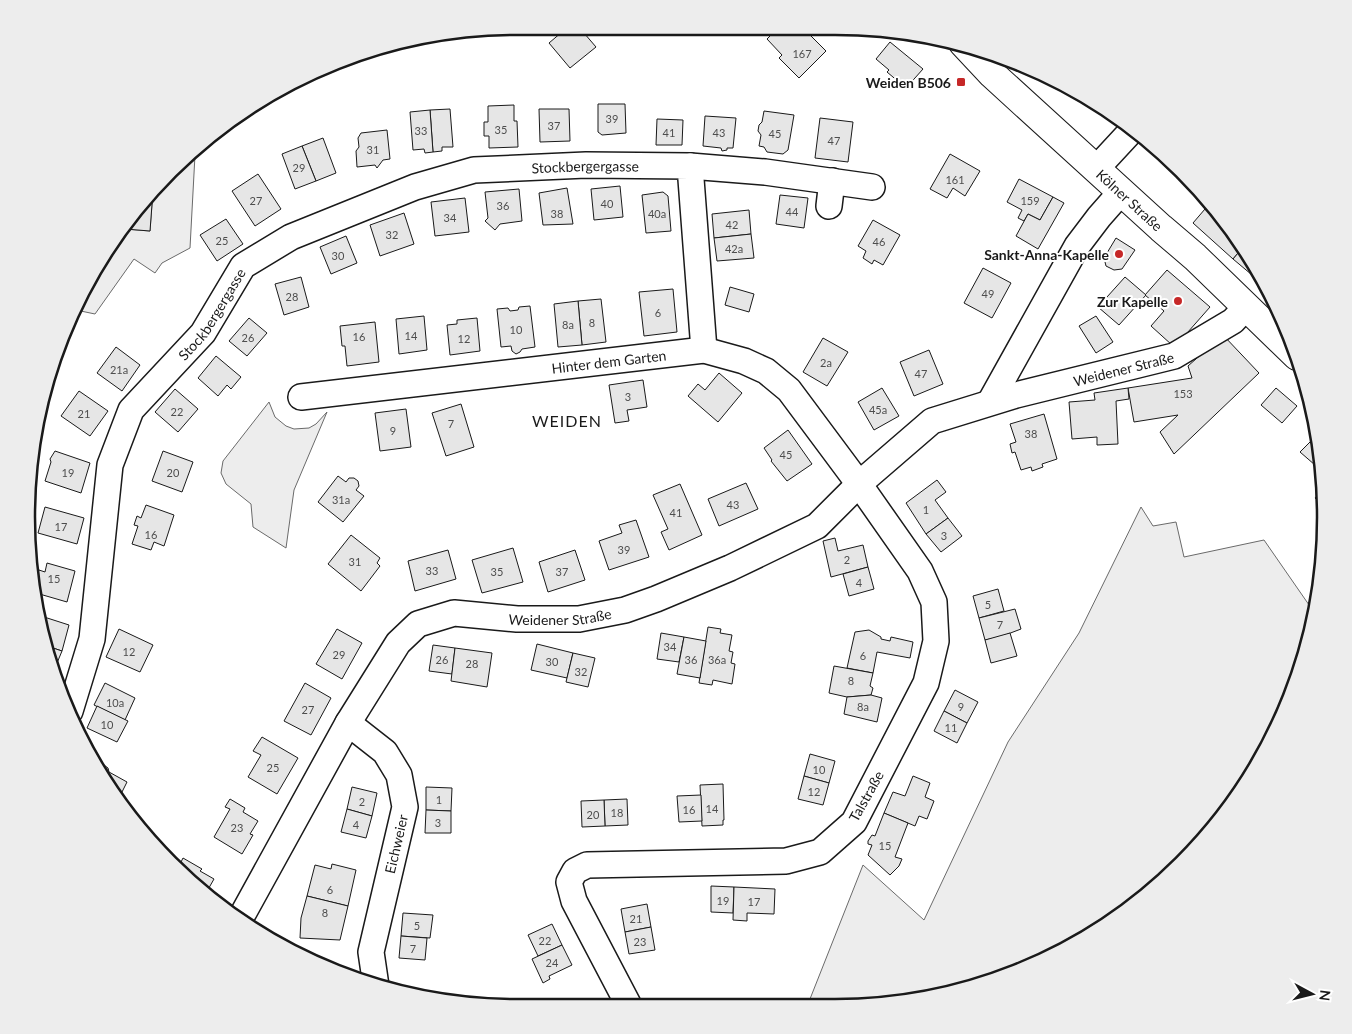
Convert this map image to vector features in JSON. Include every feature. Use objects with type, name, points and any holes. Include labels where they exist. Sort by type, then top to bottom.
[{"type":"main road","name":"Kölner Straße","points":[[975,56],[992,74],[1121,192],[1195,257],[1284,345]]},
{"type":"street","points":[[1096,169],[1128,135]]},
{"type":"street","name":"Stockbergergasse","points":[[73,702],[92,639],[110,464],[131,410],[203,332],[243,266],[291,237],[415,187],[474,170],[586,166],[690,166],[764,172],[872,187]]},
{"type":"street","points":[[690,166],[691,203],[704,350]]},
{"type":"street","points":[[829,206],[832,181]]},
{"type":"street","points":[[990,402],[1069,259],[1099,217],[1121,192]]},
{"type":"street","name":"Weidener Straße","points":[[243,914],[348,723],[398,643],[418,624],[454,613],[517,619],[579,620],[625,610],[656,599],[730,568],[817,526],[859,484],[932,421],[990,402],[1174,356],[1233,321],[1246,307]]},
{"type":"street","name":"Hinter dem Garten","points":[[301,397],[704,350],[744,360],[766,371],[789,390],[859,484]]},
{"type":"street","name":"Talstraße","points":[[625,999],[574,901],[569,882],[575,871],[587,865],[786,862],[820,852],[854,822],[926,683],[936,641],[934,602],[920,571],[859,484]]},
{"type":"street","name":"Eichweier","points":[[348,723],[385,752],[399,775],[405,807],[371,952],[375,977]]},
{"type":"shaded area","points":[[195,159],[190,248],[162,263],[155,273],[134,259],[95,314],[82,311],[116,249],[131,229],[150,231],[152,203]]},
{"type":"shaded area","points":[[269,402],[275,417],[286,426],[294,429],[309,428],[316,424],[327,412],[294,490],[286,548],[253,527],[251,504],[226,484],[221,473],[223,461]]},
{"type":"shaded area","points":[[1141,507],[1153,526],[1176,522],[1184,557],[1264,540],[1309,605],[1301,642],[1280,701],[1267,730],[1236,785],[1197,835],[1176,858],[1128,899],[1103,918],[1048,949],[1019,962],[960,983],[898,995],[867,998],[810,999],[863,865],[924,920],[1008,742],[1079,633]]},
{"type":"building","points":[[558,35],[586,35],[596,47],[570,68],[549,43]]},
{"type":"building","points":[[771,35],[810,35],[826,51],[799,78],[779,58],[782,55],[767,39]]},
{"type":"building","points":[[890,42],[923,69],[906,88],[887,72],[889,70],[876,59]]},
{"type":"building","points":[[598,104],[625,104],[626,133],[602,135],[598,132]]},
{"type":"building","points":[[514,105],[514,121],[517,121],[518,147],[489,148],[489,136],[484,136],[484,122],[488,122],[488,106]]},
{"type":"building","points":[[450,109],[453,147],[442,147],[442,151],[433,152],[430,110]]},
{"type":"building","points":[[539,109],[569,109],[570,141],[540,142]]},
{"type":"building","points":[[430,110],[433,152],[425,153],[424,149],[413,150],[410,112]]},
{"type":"building","points":[[764,111],[794,115],[788,150],[783,154],[767,152],[764,147],[759,146],[761,135],[758,131]]},
{"type":"building","points":[[705,116],[736,118],[733,148],[727,148],[727,150],[722,151],[721,148],[703,146]]},
{"type":"building","points":[[820,118],[853,122],[848,162],[815,158]]},
{"type":"building","points":[[657,119],[683,120],[682,145],[656,145]]},
{"type":"building","points":[[387,130],[390,159],[383,160],[377,168],[375,165],[357,167],[356,151],[359,147],[358,138],[361,133]]},
{"type":"building","points":[[323,138],[336,173],[316,181],[302,146]]},
{"type":"building","points":[[302,146],[316,181],[295,189],[282,154]]},
{"type":"building","points":[[950,154],[980,171],[965,196],[953,188],[947,198],[930,189]]},
{"type":"building","points":[[258,174],[281,209],[255,226],[232,191]]},
{"type":"building","points":[[1019,179],[1053,197],[1040,220],[1028,214],[1024,221],[1018,218],[1022,210],[1007,202]]},
{"type":"building","points":[[620,186],[623,217],[594,220],[591,189]]},
{"type":"building","points":[[567,188],[573,224],[543,225],[539,193]]},
{"type":"building","points":[[519,189],[522,221],[500,224],[495,230],[485,221],[488,218],[485,192]]},
{"type":"building","points":[[663,192],[668,196],[671,231],[646,233],[642,195]]},
{"type":"building","points":[[780,195],[808,198],[804,228],[776,224]]},
{"type":"building","points":[[1053,197],[1064,203],[1038,249],[1016,236],[1028,214],[1040,220]]},
{"type":"building","points":[[465,198],[469,232],[435,236],[431,202]]},
{"type":"building","points":[[152,203],[150,231],[131,229]]},
{"type":"building","points":[[1205,209],[1238,253],[1233,259],[1193,223]]},
{"type":"building","points":[[749,210],[751,234],[714,238],[712,214]]},
{"type":"building","points":[[404,213],[414,244],[380,256],[370,225]]},
{"type":"building","points":[[226,219],[243,244],[217,261],[200,235]]},
{"type":"building","points":[[873,220],[900,235],[883,265],[874,260],[872,264],[863,258],[866,251],[858,246]]},
{"type":"building","points":[[751,234],[754,258],[717,261],[714,238]]},
{"type":"building","points":[[346,236],[357,263],[331,274],[320,247]]},
{"type":"building","name":"Sankt-Anna-Kapelle","points":[[1116,238],[1135,250],[1122,269],[1114,270],[1106,266],[1104,258]]},
{"type":"building","points":[[1238,253],[1251,274],[1233,259]]},
{"type":"building","points":[[983,268],[1011,283],[992,318],[964,303]]},
{"type":"building","name":"Zur Kapelle","points":[[1167,270],[1210,307],[1180,341],[1172,345],[1151,326],[1164,311],[1145,295]]},
{"type":"building","points":[[301,277],[309,307],[284,315],[275,284]]},
{"type":"building","points":[[1125,277],[1146,295],[1119,325],[1098,307]]},
{"type":"building","points":[[730,287],[754,294],[749,312],[725,305]]},
{"type":"building","points":[[673,289],[677,332],[644,336],[639,292]]},
{"type":"building","points":[[601,299],[606,342],[582,345],[578,301]]},
{"type":"building","points":[[578,301],[582,345],[558,347],[554,304]]},
{"type":"building","points":[[530,306],[535,347],[522,349],[516,354],[512,351],[511,346],[501,347],[497,309],[508,308],[510,311],[518,310],[519,307]]},
{"type":"building","points":[[424,316],[427,350],[399,354],[396,319]]},
{"type":"building","points":[[1096,316],[1113,342],[1096,353],[1079,326]]},
{"type":"building","points":[[249,318],[267,333],[247,356],[229,341]]},
{"type":"building","points":[[477,318],[480,351],[450,355],[447,325],[457,324],[457,320]]},
{"type":"building","points":[[375,322],[379,362],[347,366],[340,326]]},
{"type":"building","points":[[1223,335],[1259,373],[1174,454],[1160,432],[1178,415],[1134,422],[1128,388],[1192,378],[1188,366]]},
{"type":"building","points":[[823,338],[848,352],[827,386],[803,372]]},
{"type":"building","points":[[116,347],[140,365],[122,391],[97,373]]},
{"type":"building","points":[[929,350],[943,384],[914,396],[900,362]]},
{"type":"building","points":[[216,356],[241,377],[231,389],[227,385],[218,396],[198,378]]},
{"type":"building","points":[[719,373],[742,393],[718,422],[688,396],[698,384],[705,390]]},
{"type":"building","points":[[643,380],[647,407],[627,410],[629,421],[615,423],[609,385]]},
{"type":"building","points":[[882,388],[899,416],[874,430],[858,402]]},
{"type":"building","points":[[1128,388],[1129,399],[1116,401],[1118,444],[1097,445],[1097,437],[1072,439],[1069,402],[1095,400],[1094,393]]},
{"type":"building","points":[[1276,388],[1297,406],[1282,423],[1261,405]]},
{"type":"building","points":[[175,389],[198,409],[178,432],[155,412]]},
{"type":"building","points":[[79,391],[108,411],[90,436],[61,416]]},
{"type":"building","points":[[461,404],[474,447],[446,456],[432,413]]},
{"type":"building","points":[[406,409],[411,447],[380,451],[375,413]]},
{"type":"building","points":[[1044,414],[1057,459],[1042,464],[1043,467],[1032,471],[1031,467],[1021,470],[1015,452],[1012,453],[1010,444],[1016,442],[1010,424]]},
{"type":"building","points":[[788,430],[812,464],[787,481],[771,461],[764,448]]},
{"type":"building","points":[[1311,441],[1314,464],[1300,452]]},
{"type":"building","points":[[55,451],[90,463],[81,493],[45,481],[51,462],[50,459]]},
{"type":"building","points":[[163,451],[193,462],[182,492],[152,481]]},
{"type":"building","points":[[338,476],[346,482],[349,478],[354,478],[358,481],[359,486],[356,490],[364,496],[343,522],[318,502]]},
{"type":"building","points":[[937,480],[946,492],[935,500],[948,518],[926,534],[906,503]]},
{"type":"building","points":[[746,483],[758,509],[719,526],[708,499]]},
{"type":"building","points":[[680,484],[702,535],[669,550],[661,532],[668,529],[653,495]]},
{"type":"building","points":[[146,505],[174,515],[164,546],[154,542],[151,550],[132,544],[138,526],[134,525],[137,516],[141,518]]},
{"type":"building","points":[[45,507],[84,518],[77,544],[38,533]]},
{"type":"building","points":[[948,518],[962,536],[941,552],[926,534]]},
{"type":"building","points":[[636,520],[649,557],[609,570],[599,541],[622,533],[619,525]]},
{"type":"building","points":[[351,535],[380,558],[377,563],[380,566],[361,591],[328,564]]},
{"type":"building","points":[[835,538],[838,551],[863,545],[868,567],[831,577],[823,541]]},
{"type":"building","points":[[513,548],[523,582],[482,593],[472,560]]},
{"type":"building","points":[[448,550],[456,579],[415,591],[408,561]]},
{"type":"building","points":[[575,550],[585,580],[548,592],[539,562]]},
{"type":"building","points":[[47,563],[75,571],[67,602],[41,595],[38,572],[39,570],[45,572]]},
{"type":"building","points":[[868,567],[874,589],[849,596],[843,574]]},
{"type":"building","points":[[998,589],[1004,611],[979,618],[973,596]]},
{"type":"building","points":[[1015,609],[1021,629],[1000,637],[985,640],[979,618]]},
{"type":"building","points":[[45,617],[69,625],[62,651],[53,648]]},
{"type":"building","points":[[708,627],[721,629],[720,633],[732,635],[729,651],[733,652],[731,663],[735,664],[732,684],[713,680],[712,685],[699,683]]},
{"type":"building","points":[[119,629],[153,645],[140,672],[106,657]]},
{"type":"building","points":[[337,629],[362,643],[342,679],[316,664]]},
{"type":"building","points":[[869,630],[881,637],[881,639],[890,641],[891,637],[913,642],[910,658],[877,652],[873,673],[847,668],[855,632]]},
{"type":"building","points":[[661,633],[684,637],[679,662],[657,659]]},
{"type":"building","points":[[1010,633],[1017,656],[991,663],[985,640]]},
{"type":"building","points":[[684,637],[706,641],[700,678],[677,674]]},
{"type":"building","points":[[537,644],[573,653],[567,678],[531,670]]},
{"type":"building","points":[[433,645],[455,648],[452,674],[429,671]]},
{"type":"building","points":[[53,648],[62,651],[58,662]]},
{"type":"building","points":[[455,648],[492,653],[487,687],[451,681]]},
{"type":"building","points":[[573,653],[595,658],[588,687],[566,682]]},
{"type":"building","points":[[834,666],[873,673],[870,686],[873,688],[871,695],[847,697],[829,693]]},
{"type":"building","points":[[105,683],[135,698],[125,720],[94,705]]},
{"type":"building","points":[[305,683],[331,698],[311,735],[284,721]]},
{"type":"building","points":[[955,690],[978,702],[967,723],[944,711]]},
{"type":"building","points":[[871,695],[882,698],[877,722],[844,714],[847,697]]},
{"type":"building","points":[[97,706],[128,721],[117,742],[87,728]]},
{"type":"building","points":[[944,711],[967,723],[957,743],[934,731]]},
{"type":"building","points":[[262,737],[298,758],[277,794],[248,777],[261,755],[253,751]]},
{"type":"building","points":[[810,754],[835,761],[829,783],[804,776]]},
{"type":"building","points":[[104,765],[109,772],[127,782],[122,793]]},
{"type":"building","points":[[804,776],[829,783],[823,805],[798,799]]},
{"type":"building","points":[[913,776],[930,783],[925,797],[934,801],[927,819],[919,816],[915,826],[884,813],[893,792],[905,796]]},
{"type":"building","points":[[723,784],[723,825],[702,826],[700,785]]},
{"type":"building","points":[[352,787],[377,793],[372,816],[347,809]]},
{"type":"building","points":[[426,787],[452,788],[451,811],[426,810]]},
{"type":"building","points":[[701,795],[702,821],[679,822],[677,796]]},
{"type":"building","points":[[230,799],[245,808],[243,812],[258,821],[250,834],[253,835],[242,854],[214,837],[230,809],[225,807]]},
{"type":"building","points":[[627,799],[628,825],[605,826],[604,800]]},
{"type":"building","points":[[604,800],[605,826],[582,827],[581,801]]},
{"type":"building","points":[[347,809],[372,816],[366,838],[341,832]]},
{"type":"building","points":[[426,810],[451,811],[451,833],[425,833]]},
{"type":"building","points":[[884,813],[908,823],[895,857],[902,859],[899,866],[890,875],[868,855],[872,845],[868,844],[868,841],[872,835],[875,836]]},
{"type":"building","points":[[183,858],[202,869],[200,871],[214,879],[209,887],[199,879],[181,862]]},
{"type":"building","points":[[332,864],[356,870],[348,906],[307,896],[315,865],[331,869]]},
{"type":"building","points":[[711,886],[734,887],[733,913],[711,912]]},
{"type":"building","points":[[734,887],[775,889],[774,914],[747,913],[747,921],[733,920]]},
{"type":"building","points":[[307,896],[348,906],[340,940],[300,938],[301,918]]},
{"type":"building","points":[[647,904],[651,927],[625,932],[621,909]]},
{"type":"building","points":[[403,913],[433,915],[430,938],[401,936]]},
{"type":"building","points":[[552,924],[562,945],[538,956],[528,935]]},
{"type":"building","points":[[651,927],[655,950],[629,954],[625,932]]},
{"type":"building","points":[[401,936],[427,938],[425,960],[399,958]]},
{"type":"building","points":[[562,945],[572,965],[549,976],[550,979],[543,983],[532,959]]},
{"type":"place","name":"Weiden B506","points":[[961,82]]},
{"type":"place","name":"Sankt-Anna-Kapelle","points":[[1119,254]]},
{"type":"place","name":"Zur Kapelle","points":[[1178,301]]},
{"type":"district","name":"WEIDEN","points":[[567,420]]}]
